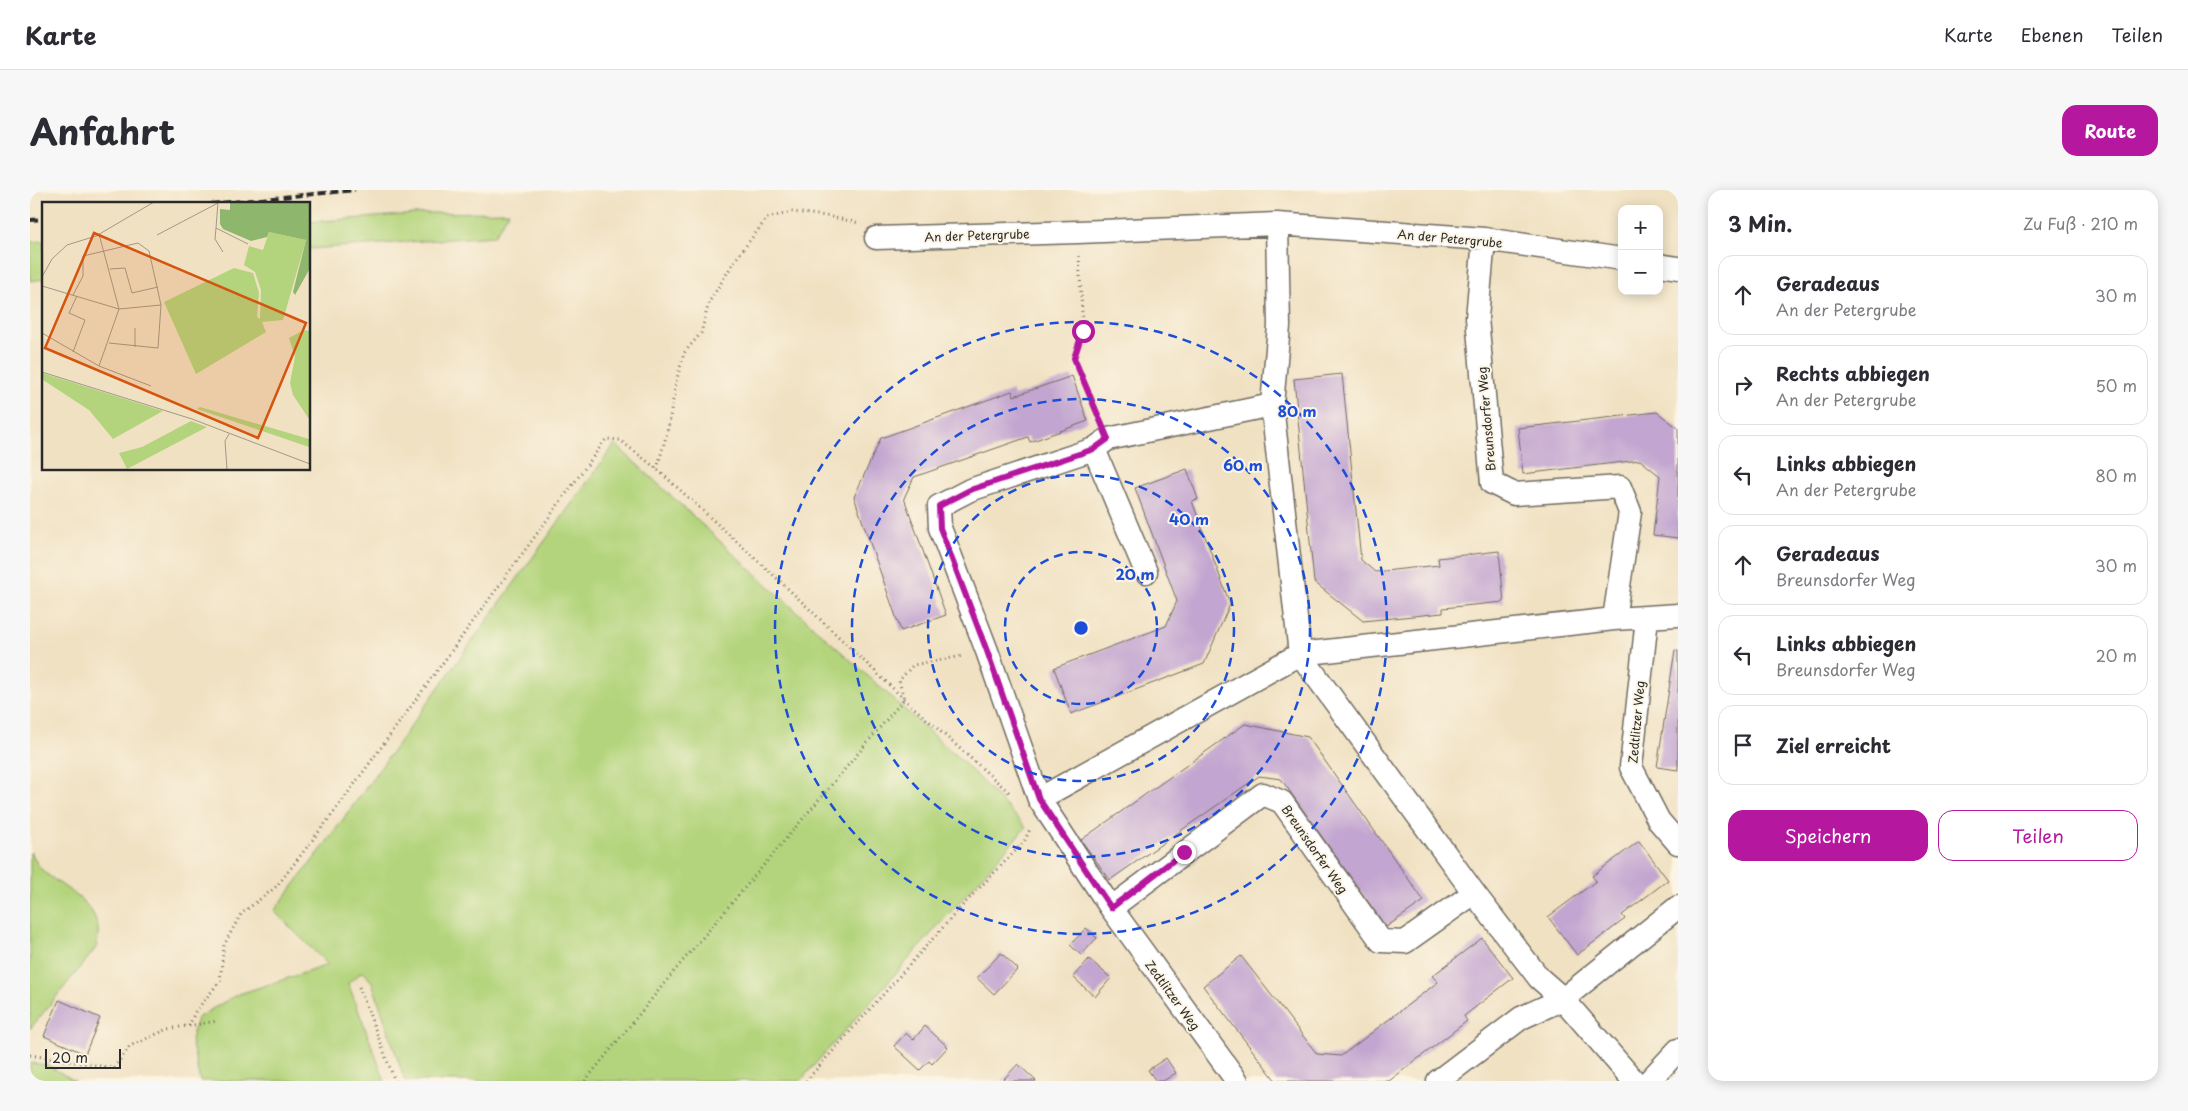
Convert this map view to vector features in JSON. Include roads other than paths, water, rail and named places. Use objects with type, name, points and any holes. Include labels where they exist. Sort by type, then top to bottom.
[{"type":"street","name":"An der Petergrube","points":[[876,238],[1277,224],[1484,239],[1618,258]]},
{"type":"street","points":[[1277,224],[1279,326],[1272,405],[1300,654],[1474,893],[1539,978],[1563,998],[1634,1081]]},
{"type":"street","name":"Breunsdorfer Weg","points":[[1484,239],[1476,318],[1492,484],[1514,494],[1620,487],[1630,512],[1614,619]]},
{"type":"street","points":[[1663,266],[1678,268]]},
{"type":"street","points":[[1111,908],[1043,805],[940,528],[939,506],[970,490],[1101,444],[1272,405]]},
{"type":"street","points":[[1101,444],[1146,572]]},
{"type":"street","points":[[1043,805],[1300,654],[1614,619],[1678,615]]},
{"type":"street","name":"Zedtlitzer Weg","points":[[1647,618],[1631,767],[1659,821],[1678,843]]},
{"type":"street","name":"Breunsdorfer Weg","points":[[1111,908],[1263,794],[1282,802],[1381,941],[1405,942],[1474,893]]},
{"type":"street","points":[[1438,1081],[1521,1018],[1563,998],[1678,907]]},
{"type":"street","name":"Zedtlitzer Weg","points":[[1111,908],[1237,1081]]},
{"type":"street","points":[[1649,1081],[1678,1050]]},
{"type":"railway","points":[[232,202],[355,190]]},
{"type":"railway","points":[[30,220],[42,219]]}]
